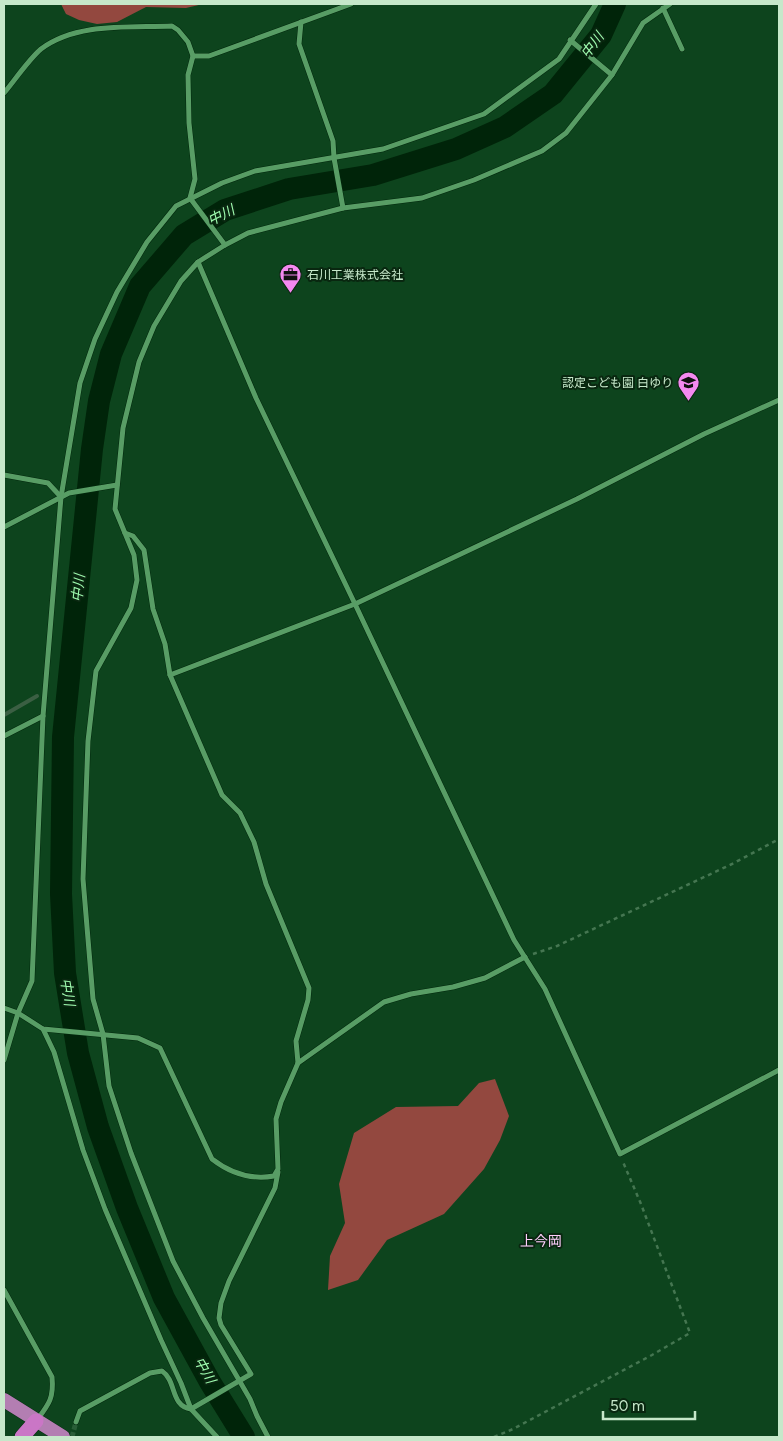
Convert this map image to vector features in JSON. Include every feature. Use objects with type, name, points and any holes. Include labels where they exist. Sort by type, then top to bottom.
[{"type":"highway","points":[[4,1400],[62,1437]]},
{"type":"highway","points":[[22,1437],[36,1421]]},
{"type":"highway","points":[[26,1437],[36,1421]]},
{"type":"highway","points":[[36,1421],[57,1437]]},
{"type":"street","points":[[193,56],[209,56],[351,4]]},
{"type":"street","points":[[4,1060],[18,1013],[32,981],[43,716],[61,497],[80,383],[95,339],[117,292],[147,242],[176,206],[222,183],[255,171],[383,149],[484,114],[559,59],[596,4]]},
{"type":"street","points":[[268,1437],[250,1398],[237,1382],[173,1261],[131,1153],[109,1086],[103,1034],[93,999],[83,879],[88,741],[96,671],[131,608],[138,580],[134,555],[115,509],[123,428],[139,362],[154,326],[181,281],[198,262],[225,245],[248,233],[343,208],[422,198],[474,180],[542,151],[566,133],[612,75],[643,23],[670,4]]},
{"type":"street","points":[[663,8],[682,49]]},
{"type":"street","points":[[301,22],[299,44],[334,141],[334,158],[343,208]]},
{"type":"street","points":[[4,93],[41,50],[64,36],[88,31],[172,26],[188,42],[193,56],[188,75],[189,123],[195,179],[190,198]]},
{"type":"street","points":[[570,40],[612,75]]},
{"type":"street","points":[[190,198],[225,245]]},
{"type":"street","points":[[198,262],[256,398],[514,940],[545,989],[620,1154],[779,1070]]},
{"type":"street","points":[[170,675],[355,604],[577,499],[704,434],[779,400]]},
{"type":"street","points":[[4,475],[48,483],[61,497]]},
{"type":"street","points":[[4,527],[69,493],[116,485]]},
{"type":"street","points":[[76,1422],[80,1411],[156,1371],[162,1371],[167,1375],[179,1403],[183,1408],[191,1409],[251,1374],[221,1325],[219,1318],[221,1303],[229,1281],[275,1188],[278,1169],[276,1119],[281,1102],[298,1063],[296,1041],[308,1000],[309,988],[266,884],[254,842],[240,813],[222,796],[170,675],[165,644],[153,608],[144,550],[133,536],[125,533]]},
{"type":"street","points":[[4,736],[43,716]]},
{"type":"street","points":[[298,1063],[384,1002],[411,994],[453,987],[485,978],[525,957]]},
{"type":"street","points":[[4,1008],[18,1013],[46,1029],[138,1038],[160,1048],[212,1159],[224,1168],[260,1178],[274,1176],[278,1169]]},
{"type":"street","points":[[46,1029],[83,1150],[105,1209],[191,1409],[217,1437]]},
{"type":"street","points":[[4,1290],[52,1377],[54,1390],[49,1403],[36,1421]]},
{"type":"path","points":[[525,957],[558,946],[732,864],[779,839]]},
{"type":"path","points":[[494,1437],[522,1424],[690,1333],[620,1154]]},
{"type":"shaded area","points":[[61,4],[203,4],[186,8],[146,7],[117,22],[97,24],[79,20],[66,14]]},
{"type":"shaded area","points":[[495,1079],[509,1116],[500,1140],[484,1169],[444,1214],[387,1240],[358,1280],[328,1290],[330,1256],[345,1223],[339,1184],[354,1133],[396,1107],[458,1106],[479,1083]]},
{"type":"waterway","name":"中川","points":[[244,1437],[210,1382],[164,1298],[127,1208],[98,1127],[78,1053],[65,973],[61,894],[63,737],[92,449],[99,401],[111,354],[140,286],[184,235],[225,210],[289,189],[373,175],[456,149],[505,127],[553,94],[601,35],[615,4]]},
{"type":"waterway","points":[[60,684],[69,678]]},
{"type":"waterway","points":[[4,715],[37,696]]},
{"type":"tunnel","points":[[72,1437],[76,1422]]},
{"type":"place","name":"石川工業株式会社","points":[[291,294]]},
{"type":"place","name":"認定こども園 白ゆり","points":[[689,402]]},
{"type":"district","name":"上今岡","points":[[541,1241]]}]
